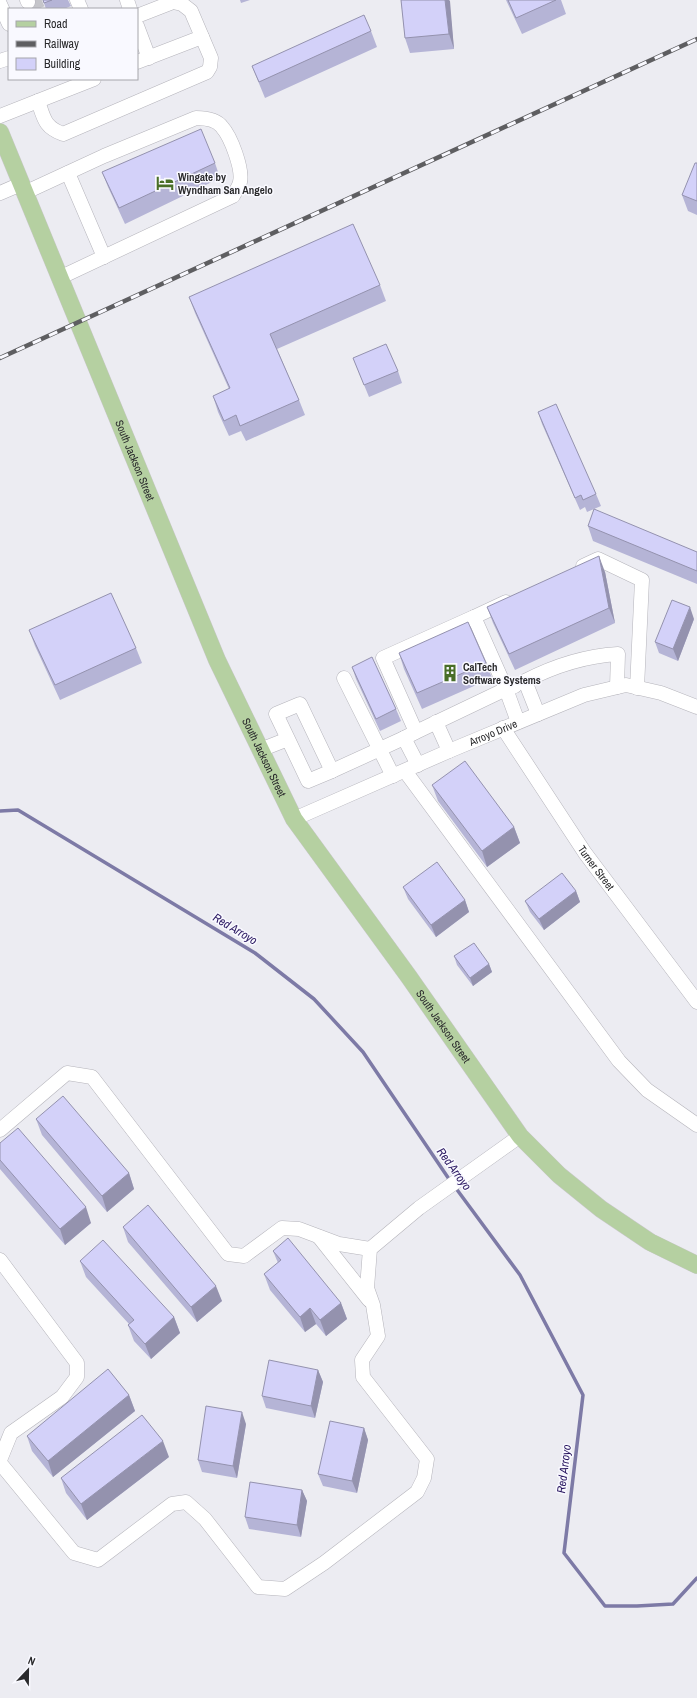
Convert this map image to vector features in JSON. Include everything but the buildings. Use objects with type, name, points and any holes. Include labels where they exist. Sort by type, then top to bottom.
[{"type":"main road","name":"South Jackson Street","points":[[0,132],[217,660],[294,819],[409,977],[520,1136],[560,1175],[601,1209],[650,1242],[696,1262]]},
{"type":"street","points":[[38,101],[46,124],[52,130],[62,134],[207,72],[210,67],[211,58],[191,11],[182,4],[173,2],[138,16]]},
{"type":"street","points":[[0,4],[8,22]]},
{"type":"street","points":[[138,32],[143,60],[202,37]]},
{"type":"street","points":[[0,116],[91,80]]},
{"type":"street","points":[[0,193],[23,189],[68,173],[196,118],[207,118],[222,126],[231,142],[241,171],[240,183],[233,196],[59,278]]},
{"type":"street","points":[[68,173],[104,257]]},
{"type":"street","points":[[572,571],[598,559],[642,580],[637,688]]},
{"type":"street","points":[[418,765],[410,735],[383,658],[516,597]]},
{"type":"street","points":[[474,617],[506,689],[518,722]]},
{"type":"street","points":[[618,654],[618,687]]},
{"type":"street","points":[[332,771],[300,704],[276,714],[308,781],[332,771],[378,750],[525,681],[545,670],[569,662],[601,655],[638,654]]},
{"type":"street","points":[[344,678],[378,750],[399,774],[619,1061],[647,1090],[697,1125]]},
{"type":"street","points":[[525,681],[538,714]]},
{"type":"street","name":"Arroyo Drive","points":[[294,819],[449,751],[584,695],[626,685],[661,693],[697,708]]},
{"type":"street","points":[[436,722],[449,751]]},
{"type":"street","name":"Turner Street","points":[[504,728],[585,853],[697,1002]]},
{"type":"street","points":[[260,750],[288,739]]},
{"type":"street","points":[[0,1130],[67,1073],[92,1077],[228,1254],[244,1256],[282,1228],[299,1229],[339,1244],[370,1249]]},
{"type":"street","points":[[0,1463],[74,1553],[98,1560],[172,1504],[186,1502],[205,1519],[258,1587],[285,1589],[324,1563],[417,1492],[424,1478],[427,1459],[363,1377],[362,1360],[378,1336],[373,1305],[367,1288],[370,1249],[419,1208],[520,1136]]},
{"type":"street","points":[[318,1236],[373,1305]]},
{"type":"street","points":[[0,1260],[77,1363],[77,1377],[62,1397],[11,1433],[0,1460]]},
{"type":"waterway","name":"Red Arroyo","points":[[0,811],[18,810],[255,953],[314,999],[363,1052],[451,1182]]},
{"type":"waterway","name":"Red Arroyo","points":[[455,1187],[520,1275],[583,1395],[564,1553],[605,1606],[673,1604],[697,1578]]},
{"type":"tunnel","points":[[34,0],[38,8]]},
{"type":"railway","points":[[0,358],[697,39]]},
{"type":"place","name":"Wingate by Wyndham San Angelo","points":[[165,183]]},
{"type":"place","name":"CalTech Software Systems","points":[[450,673]]}]
